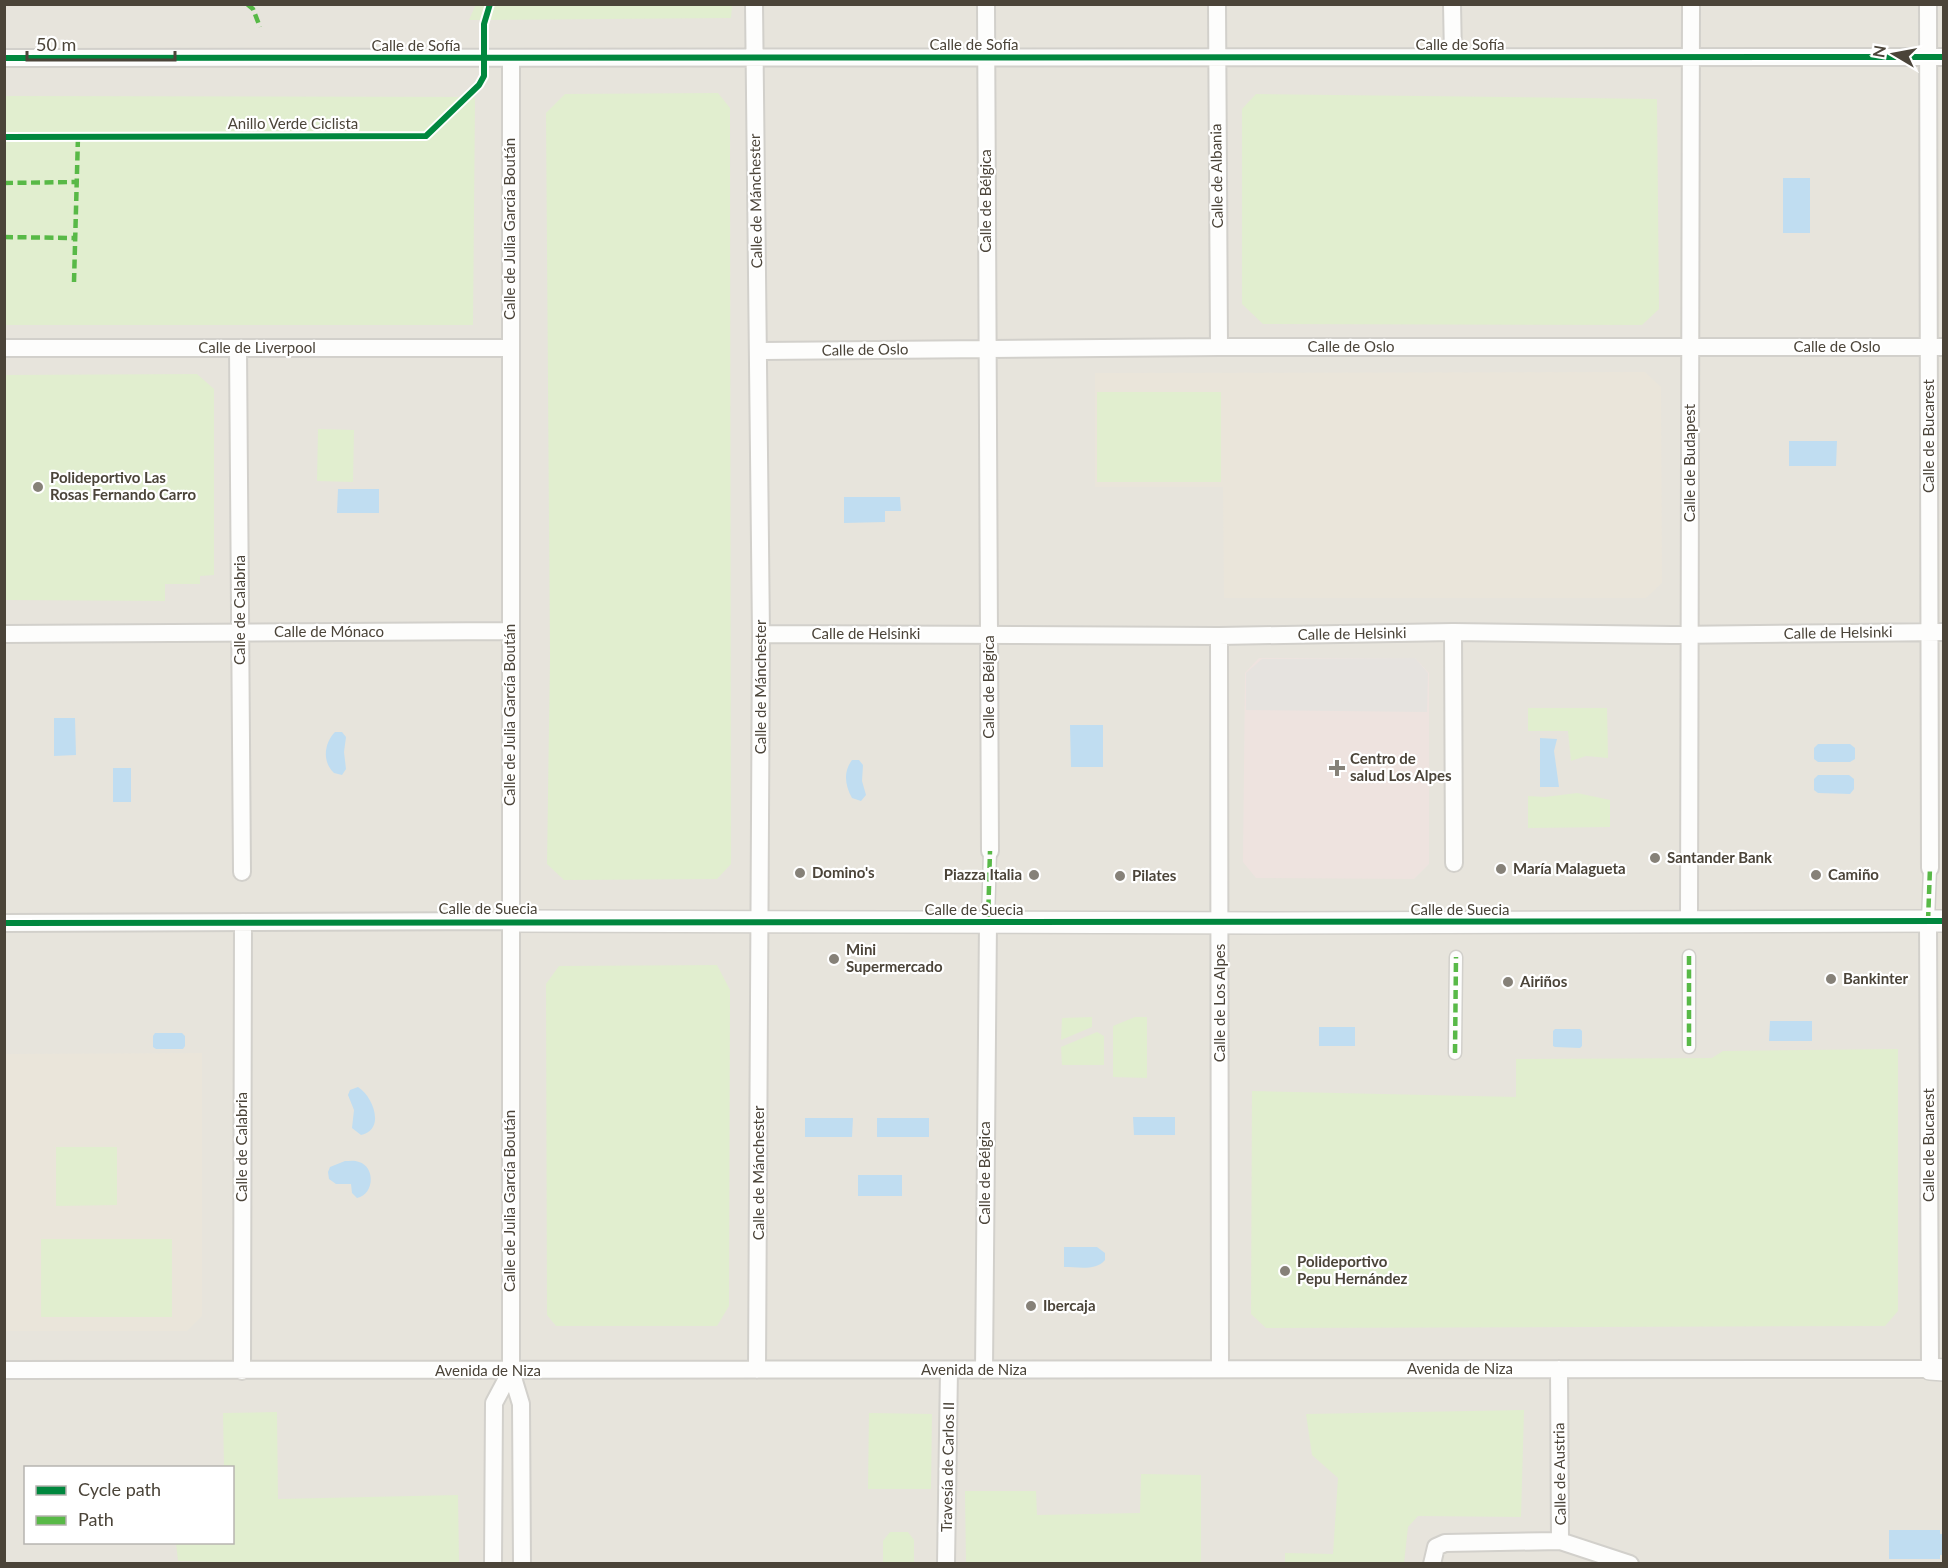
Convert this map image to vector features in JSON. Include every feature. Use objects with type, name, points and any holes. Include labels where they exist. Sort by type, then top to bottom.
[{"type":"street","name":"Calle de Mánchester","points":[[754,4],[761,634],[758,1370]]},
{"type":"street","name":"Calle de Bélgica","points":[[984,1370],[990,851],[986,4]]},
{"type":"street","name":"Calle de Albania","points":[[1217,4],[1219,347]]},
{"type":"street","points":[[1452,4],[1453,57]]},
{"type":"street","name":"Calle de Budapest","points":[[1689,922],[1691,4]]},
{"type":"street","name":"Calle de Bucarest","points":[[1928,4],[1936,57],[1937,632],[1930,868]]},
{"type":"street","name":"Calle de Sofía","points":[[4,58],[1936,57]]},
{"type":"street","name":"Calle de Julia García Boután","points":[[511,59],[511,1371],[521,1404],[522,1563]]},
{"type":"street","name":"Calle de Oslo","points":[[759,351],[1219,347],[1936,347]]},
{"type":"street","name":"Calle de Liverpool","points":[[4,348],[510,348]]},
{"type":"street","name":"Calle de Calabria","points":[[238,348],[242,872]]},
{"type":"street","name":"Calle de Mónaco","points":[[4,634],[510,631]]},
{"type":"street","points":[[1453,632],[1454,863]]},
{"type":"street","name":"Calle de Helsinki","points":[[761,634],[1219,636],[1453,632],[1689,635],[1937,632]]},
{"type":"street","name":"Calle de Los Alpes","points":[[1219,636],[1220,1369]]},
{"type":"street","points":[[1930,868],[1936,921]]},
{"type":"street","name":"Calle de Bucarest","points":[[1936,921],[1937,1369]]},
{"type":"street","name":"Calle de Suecia","points":[[4,923],[1936,921]]},
{"type":"street","name":"Calle de Calabria","points":[[243,922],[243,1371]]},
{"type":"street","points":[[1455,1053],[1456,957]]},
{"type":"street","points":[[1689,957],[1689,1047]]},
{"type":"street","name":"Calle de Austria","points":[[1559,1369],[1560,1541],[1630,1563]]},
{"type":"street","name":"Avenida de Niza","points":[[4,1370],[1937,1369]]},
{"type":"street","name":"Travesía de Carlos II","points":[[946,1563],[949,1370]]},
{"type":"street","name":"Calle de Julia García Boután","points":[[493,1563],[494,1403],[511,1371]]},
{"type":"street","points":[[1432,1563],[1436,1547],[1445,1543],[1560,1541]]},
{"type":"shaded area","points":[[5,5],[1943,5],[1943,1563],[5,1564]]},
{"type":"shaded area","points":[[1645,372],[1661,387],[1662,583],[1646,598],[1224,598],[1223,487],[1095,487],[1095,373]]},
{"type":"shaded area","name":"Centro de salud Los Alpes","points":[[1259,658],[1415,658],[1429,673],[1429,864],[1414,879],[1256,878],[1243,862],[1245,673]]},
{"type":"shaded area","points":[[1415,658],[1428,673],[1427,712],[1246,710],[1246,673],[1262,659]]},
{"type":"shaded area","points":[[202,1053],[202,1316],[187,1331],[5,1331],[4,1054]]},
{"type":"green space","points":[[476,4],[732,5],[731,18],[469,20]]},
{"type":"green space","points":[[718,93],[730,108],[731,864],[717,879],[564,880],[547,864],[550,657],[546,113],[565,94]]},
{"type":"green space","points":[[1256,94],[1657,99],[1659,309],[1642,325],[1263,324],[1242,304],[1242,109]]},
{"type":"green space","points":[[5,96],[475,97],[473,325],[5,325]]},
{"type":"green space","points":[[197,374],[214,389],[214,575],[200,576],[200,584],[165,584],[165,601],[5,600],[5,375]]},
{"type":"green space","points":[[1097,392],[1221,392],[1221,482],[1097,482]]},
{"type":"green space","points":[[318,429],[354,430],[353,482],[317,481]]},
{"type":"green space","points":[[1528,708],[1607,708],[1608,758],[1586,756],[1571,761],[1568,731],[1528,731]]},
{"type":"green space","points":[[1577,793],[1610,800],[1610,827],[1528,828],[1528,796],[1545,797]]},
{"type":"green space","points":[[717,965],[730,990],[729,1306],[717,1326],[556,1326],[547,1315],[546,984],[559,966]]},
{"type":"green space","points":[[1092,1017],[1092,1027],[1061,1040],[1062,1018]]},
{"type":"green space","points":[[1135,1017],[1147,1017],[1147,1078],[1113,1077],[1113,1026]]},
{"type":"green space","points":[[1097,1032],[1104,1036],[1104,1065],[1062,1065],[1061,1047]]},
{"type":"green space","points":[[1898,1049],[1898,1311],[1885,1326],[1266,1328],[1251,1314],[1252,1091],[1516,1097],[1516,1059],[1712,1058],[1723,1051]]},
{"type":"green space","points":[[56,1147],[117,1147],[117,1205],[56,1206]]},
{"type":"green space","points":[[41,1239],[172,1239],[172,1317],[41,1317]]},
{"type":"green space","points":[[1524,1410],[1521,1517],[1418,1516],[1408,1527],[1404,1563],[1285,1563],[1285,1553],[1333,1554],[1338,1478],[1312,1455],[1306,1414]]},
{"type":"green space","points":[[277,1412],[278,1499],[458,1495],[459,1563],[178,1561],[176,1544],[234,1544],[234,1466],[224,1466],[223,1413]]},
{"type":"green space","points":[[869,1413],[932,1414],[931,1489],[868,1489]]},
{"type":"green space","points":[[1141,1474],[1201,1475],[1201,1563],[966,1563],[965,1491],[1036,1491],[1037,1515],[1140,1513]]},
{"type":"green space","points":[[890,1532],[908,1532],[914,1540],[914,1563],[883,1563],[883,1541]]},
{"type":"water","points":[[1783,178],[1810,178],[1810,233],[1783,233]]},
{"type":"water","points":[[1789,441],[1837,441],[1836,466],[1789,466]]},
{"type":"water","points":[[338,489],[379,489],[379,513],[337,513]]},
{"type":"water","points":[[844,497],[900,497],[901,511],[885,511],[885,522],[844,523]]},
{"type":"water","points":[[54,718],[75,718],[76,755],[54,756]]},
{"type":"water","points":[[1070,725],[1103,725],[1103,767],[1071,767]]},
{"type":"water","points":[[335,732],[342,732],[346,737],[344,752],[346,769],[342,775],[330,769],[326,758],[327,747]]},
{"type":"water","points":[[1540,738],[1557,739],[1554,751],[1559,787],[1540,787]]},
{"type":"water","points":[[1818,744],[1850,744],[1855,748],[1855,759],[1850,762],[1818,762],[1814,759],[1814,748]]},
{"type":"water","points":[[852,760],[859,760],[863,765],[862,781],[866,795],[861,801],[852,798],[848,788],[846,774]]},
{"type":"water","points":[[113,768],[131,768],[131,802],[113,802]]},
{"type":"water","points":[[1818,775],[1849,775],[1854,779],[1854,789],[1850,794],[1818,793],[1814,790],[1814,779]]},
{"type":"water","points":[[1770,1021],[1812,1021],[1812,1041],[1769,1041]]},
{"type":"water","points":[[1319,1027],[1355,1027],[1355,1046],[1319,1046]]},
{"type":"water","points":[[1555,1029],[1580,1029],[1582,1046],[1580,1048],[1553,1046]]},
{"type":"water","points":[[155,1033],[182,1033],[185,1036],[185,1046],[183,1049],[156,1049],[153,1047]]},
{"type":"water","points":[[358,1087],[372,1105],[375,1120],[369,1132],[361,1135],[352,1128],[354,1110],[348,1095],[350,1090]]},
{"type":"water","points":[[1133,1117],[1175,1117],[1175,1135],[1134,1135]]},
{"type":"water","points":[[805,1118],[853,1118],[852,1137],[805,1137]]},
{"type":"water","points":[[877,1118],[929,1118],[929,1137],[877,1137]]},
{"type":"water","points":[[345,1161],[357,1161],[368,1169],[370,1187],[363,1196],[357,1198],[352,1193],[351,1184],[336,1184],[329,1179],[330,1167]]},
{"type":"water","points":[[858,1175],[902,1175],[902,1196],[858,1196]]},
{"type":"water","points":[[1064,1247],[1097,1247],[1105,1253],[1105,1260],[1092,1267],[1064,1267]]},
{"type":"water","points":[[1889,1530],[1940,1530],[1940,1534],[1943,1534],[1943,1555],[1940,1555],[1940,1559],[1889,1559]]},
{"type":"marked path","points":[[247,4],[253,9],[260,27]]},
{"type":"marked path","points":[[74,282],[78,136]]},
{"type":"marked path","points":[[4,183],[76,182]]},
{"type":"marked path","points":[[4,237],[75,238]]},
{"type":"marked path","points":[[988,922],[990,851]]},
{"type":"marked path","points":[[1928,921],[1930,868]]},
{"type":"marked path","points":[[1689,956],[1689,1047]]},
{"type":"marked path","points":[[1455,1053],[1456,957]]},
{"type":"cycle path","name":"Anillo Verde Ciclista","points":[[4,137],[426,136],[479,85],[484,76],[484,24],[490,4]]},
{"type":"cycle path","points":[[4,58],[1944,57]]},
{"type":"cycle path","points":[[4,923],[1944,921]]},
{"type":"place","name":"Polideportivo Las Rosas Fernando Carro","points":[[38,487]]},
{"type":"place","name":"Centro de salud Los Alpes","points":[[1337,768]]},
{"type":"place","name":"Santander Bank","points":[[1655,858]]},
{"type":"place","name":"María Malagueta","points":[[1501,869]]},
{"type":"place","name":"Domino's","points":[[800,873]]},
{"type":"place","name":"Piazza Italia","points":[[1034,875]]},
{"type":"place","name":"Camiño","points":[[1816,875]]},
{"type":"place","name":"Pilates","points":[[1120,876]]},
{"type":"place","name":"Mini Supermercado","points":[[834,959]]},
{"type":"place","name":"Bankinter","points":[[1831,979]]},
{"type":"place","name":"Airiños","points":[[1508,982]]},
{"type":"place","name":"Polideportivo Pepu Hernández","points":[[1285,1271]]},
{"type":"place","name":"Ibercaja","points":[[1031,1306]]}]
